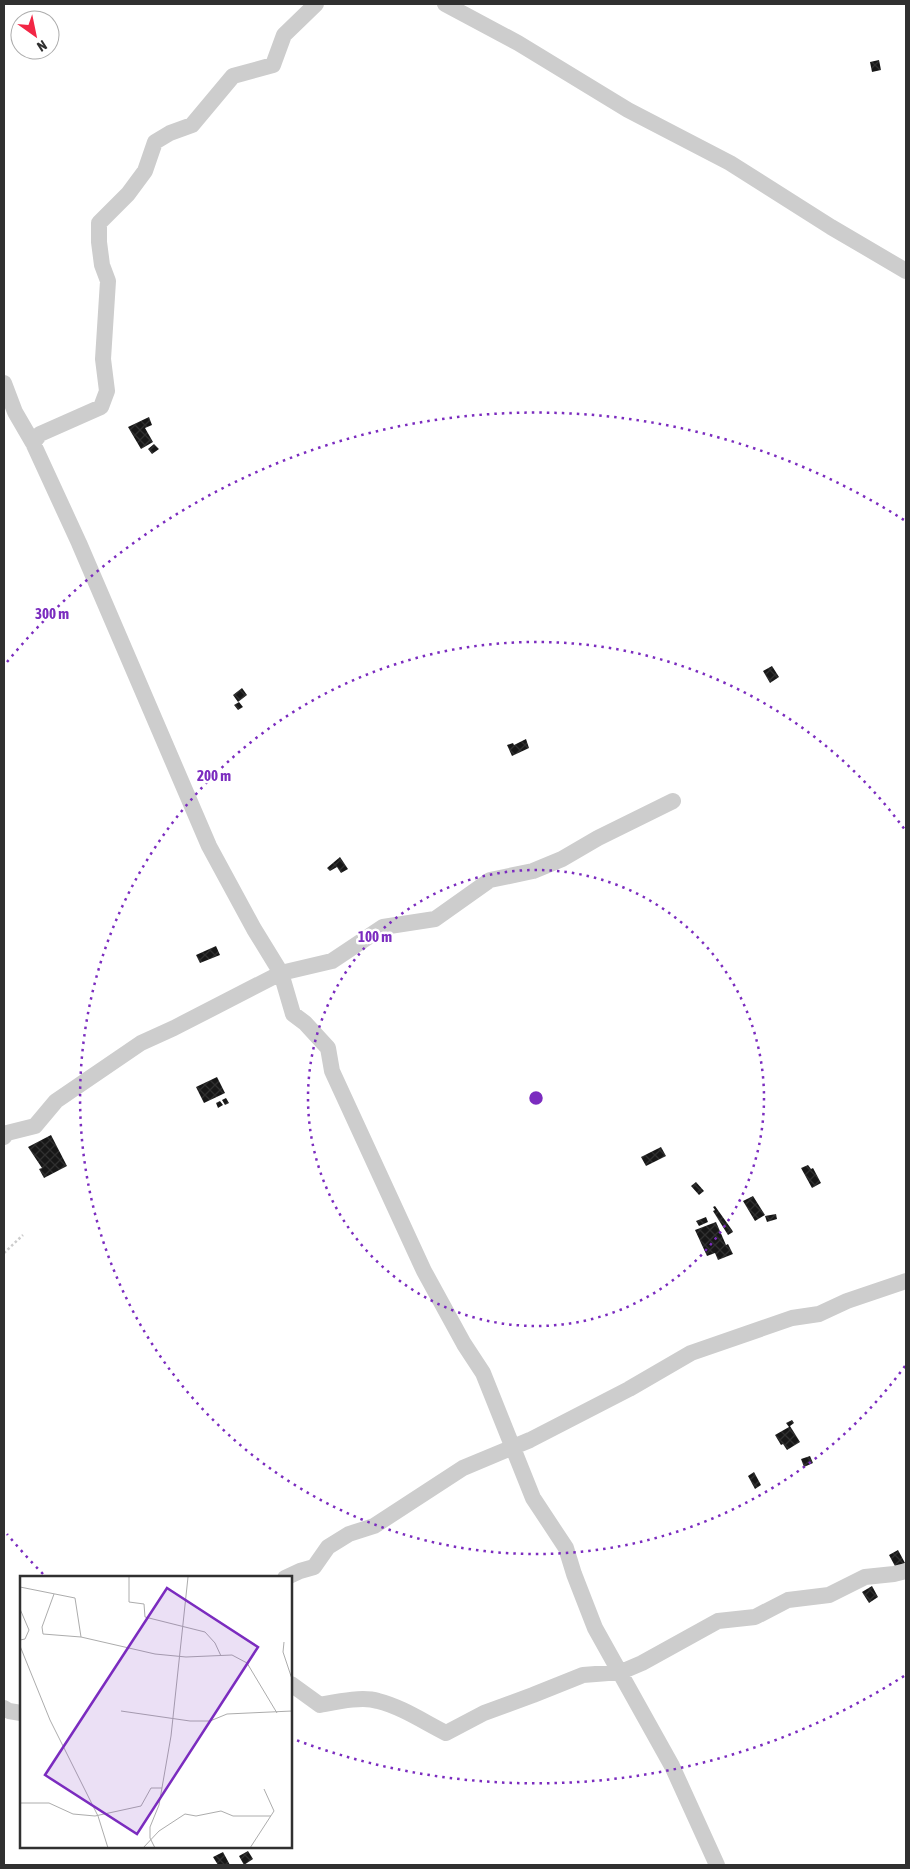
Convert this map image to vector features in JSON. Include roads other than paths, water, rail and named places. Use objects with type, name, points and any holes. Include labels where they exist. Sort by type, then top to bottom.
[{"type":"street","points":[[33,443],[40,434],[101,407],[107,391],[103,359],[108,281],[102,265],[99,223],[128,194],[145,170],[155,142],[170,133],[192,125],[233,76],[273,65],[284,35],[316,4]]},
{"type":"street","points":[[445,4],[518,44],[628,110],[730,163],[831,227],[906,271]]},
{"type":"street","points":[[4,383],[15,412],[33,443],[79,543],[209,846],[254,929],[281,973],[294,1014],[306,1023],[328,1048],[332,1071],[424,1271],[464,1344],[483,1373],[533,1498],[566,1548],[574,1574],[596,1628],[672,1766],[717,1865]]},
{"type":"street","points":[[4,1137],[7,1133],[34,1126],[56,1101],[141,1043],[281,973],[332,961],[383,927],[435,920],[490,880],[533,871],[562,859],[598,838],[673,801]]},
{"type":"street","points":[[289,1576],[314,1567],[328,1547],[349,1534],[374,1526],[463,1468],[512,1448],[629,1389],[691,1353],[792,1318],[819,1314],[847,1301],[906,1281]]},
{"type":"street","points":[[292,1685],[320,1705],[350,1700],[377,1700],[406,1712],[446,1734],[484,1712],[532,1696],[583,1675],[621,1672],[642,1663],[718,1621],[755,1617],[788,1600],[829,1596],[865,1577],[906,1571]]},
{"type":"street","points":[[4,1708],[20,1714]]}]
